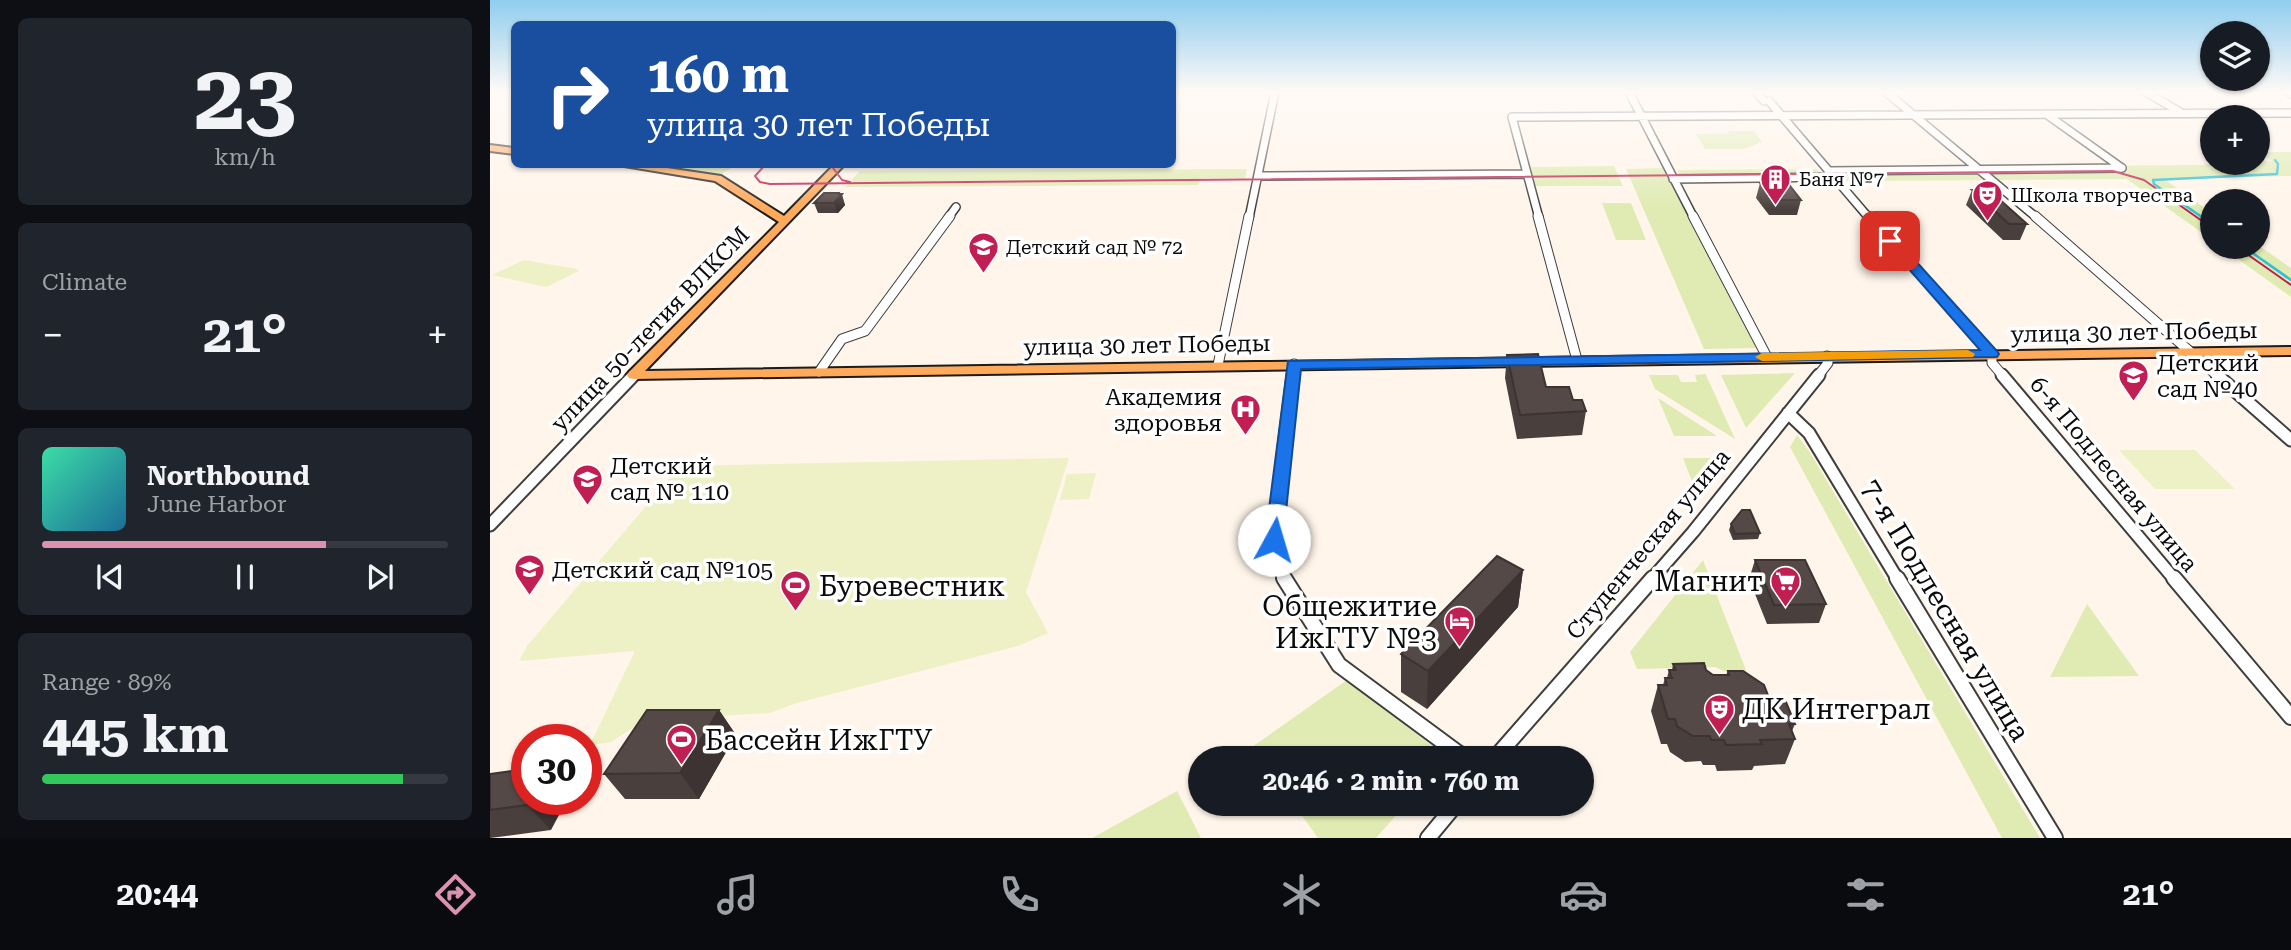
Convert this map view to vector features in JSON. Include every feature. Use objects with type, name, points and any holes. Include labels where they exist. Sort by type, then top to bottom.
[{"type":"main road","points":[[490,148],[511,151]]},
{"type":"main road","points":[[644,168],[718,178],[785,221]]},
{"type":"main road","name":"улица 50-летия ВЛКСМ","points":[[634,375],[837,168]]},
{"type":"main road","name":"улица 30 лет Победы","points":[[634,375],[2291,351]]},
{"type":"street","points":[[1219,365],[1267,131]]},
{"type":"street","points":[[1515,131],[1524,174],[1547,246],[1577,360]]},
{"type":"street","points":[[1650,131],[1767,357]]},
{"type":"street","name":"6-я Подлесная улица","points":[[1794,131],[1992,354],[1992,363],[2291,717]]},
{"type":"street","points":[[1932,131],[2008,192],[2291,440]]},
{"type":"street","points":[[1673,179],[1977,169],[2122,168],[2070,131]]},
{"type":"street","points":[[1258,176],[1524,174]]},
{"type":"street","points":[[819,372],[842,339],[865,331],[956,207]]},
{"type":"street","name":"Студенческая улица","points":[[1506,746],[1693,533],[1828,363],[1827,356]]},
{"type":"street","points":[[1294,364],[1271,552],[1289,588],[1339,665],[1449,746]]},
{"type":"street","name":"улица 50-летия ВЛКСМ","points":[[490,525],[634,375]]},
{"type":"street","name":"7-я Подлесная улица","points":[[1788,413],[1810,433],[2055,838]]},
{"type":"street","points":[[1428,838],[1446,816]]},
{"type":"green space","points":[[1728,131],[1754,131],[1762,142],[1744,149],[1705,149],[1696,134],[1729,134]]},
{"type":"green space","points":[[2270,152],[2291,152],[2291,176],[2164,179],[2200,204],[2200,231],[2127,179],[1843,181],[1832,168],[2200,165],[2200,175],[2270,175]]},
{"type":"green space","points":[[1614,166],[1623,186],[1535,186],[1529,167]]},
{"type":"green space","points":[[656,168],[731,168],[718,176]]},
{"type":"green space","points":[[1664,168],[1756,348],[1704,349],[1626,169]]},
{"type":"green space","points":[[1247,169],[1245,178],[1201,178],[1198,185],[845,187],[860,171]]},
{"type":"green space","points":[[1817,169],[1826,181],[1683,182],[1677,170]]},
{"type":"green space","points":[[1602,203],[1631,203],[1646,240],[1616,240]]},
{"type":"green space","points":[[2270,253],[2291,268],[2291,297],[2238,259],[2270,259]]},
{"type":"green space","points":[[524,260],[579,271],[546,287],[492,275]]},
{"type":"green space","points":[[1795,373],[1746,428],[1721,375]]},
{"type":"green space","points":[[1706,374],[1735,439],[1655,389],[1649,375],[1678,375],[1681,382],[1697,382],[1695,375]]},
{"type":"green space","points":[[1658,398],[1717,436],[1674,436]]},
{"type":"green space","points":[[1797,435],[2040,838],[2002,838],[1790,447]]},
{"type":"green space","points":[[2119,450],[2195,450],[2235,489],[2155,489]]},
{"type":"green space","name":"Буревестник","points":[[1069,458],[1026,592],[1048,633],[1018,646],[797,703],[770,713],[645,720],[611,742],[602,743],[600,724],[635,651],[519,661],[527,646],[680,466]]},
{"type":"green space","points":[[1683,458],[1717,458],[1693,484]]},
{"type":"green space","points":[[1096,473],[1089,499],[1060,500],[1067,474]]},
{"type":"green space","points":[[1703,560],[1751,683],[1715,667],[1637,669],[1630,652]]},
{"type":"green space","points":[[2087,604],[2139,676],[2050,677]]},
{"type":"green space","points":[[1347,680],[1432,746],[1253,746]]},
{"type":"green space","points":[[1177,791],[1201,838],[1092,838]]},
{"type":"green space","points":[[1302,816],[1395,816],[1376,838],[1318,838]]},
{"type":"building","points":[[1787,182],[1801,200],[1773,200],[1760,183]]},
{"type":"building","points":[[1972,190],[1989,190],[2027,224],[2009,224]]},
{"type":"building","points":[[824,193],[842,194],[834,203],[814,203]]},
{"type":"building","points":[[1538,354],[1546,387],[1569,387],[1573,400],[1582,400],[1586,411],[1520,415],[1507,355]]},
{"type":"building","points":[[1742,510],[1750,510],[1760,533],[1735,534],[1731,524]]},
{"type":"building","points":[[1497,556],[1523,570],[1428,671],[1401,654]]},
{"type":"building","points":[[1755,560],[1805,560],[1826,604],[1774,605]]},
{"type":"building","points":[[1704,663],[1706,670],[1713,675],[1729,675],[1728,671],[1743,671],[1764,685],[1771,703],[1786,702],[1795,724],[1789,724],[1795,739],[1760,740],[1762,744],[1726,745],[1724,740],[1711,740],[1710,736],[1693,736],[1677,726],[1675,719],[1668,719],[1658,685],[1667,685],[1665,678],[1672,678],[1669,670],[1676,670],[1673,664]]},
{"type":"building","points":[[647,710],[719,710],[680,773],[604,774]]},
{"type":"building","points":[[511,771],[511,807],[490,810],[490,774]]},
{"type":"waterway","points":[[2200,216],[2154,184],[2153,180],[2277,174],[2278,164],[2275,160]]},
{"type":"waterway","points":[[2261,259],[2291,280]]},
{"type":"tram line","points":[[762,168],[755,176],[760,182],[770,184],[2113,171],[2144,180],[2200,220]]},
{"type":"tram line","points":[[833,168],[842,180],[850,182]]},
{"type":"tram line","points":[[2254,259],[2291,285]]},
{"type":"slow traffic","points":[[1762,357],[1968,354]]},
{"type":"place","name":"Баня №7","points":[[1776,206]]},
{"type":"place","name":"Школа творчества","points":[[1988,222]]},
{"type":"place","name":"Детский сад № 72","points":[[983,274]]},
{"type":"place","name":"Детский сад №40","points":[[2134,403]]},
{"type":"place","name":"Академия здоровья","points":[[1245,437]]},
{"type":"place","name":"Детский сад № 110","points":[[587,506]]},
{"type":"place","name":"Детский сад №105","points":[[529,597]]},
{"type":"place","name":"Магнит","points":[[1786,608]]},
{"type":"place","name":"Буревестник","points":[[796,613]]},
{"type":"place","name":"Общежитие ИжГТУ №3","points":[[1460,649]]},
{"type":"place","name":"ДК Интеграл","points":[[1719,736]]},
{"type":"place","name":"Бассейн ИжГТУ","points":[[682,767]]},
{"type":"route","points":[[1274,540],[1294,364],[1992,354],[1890,241]]}]
